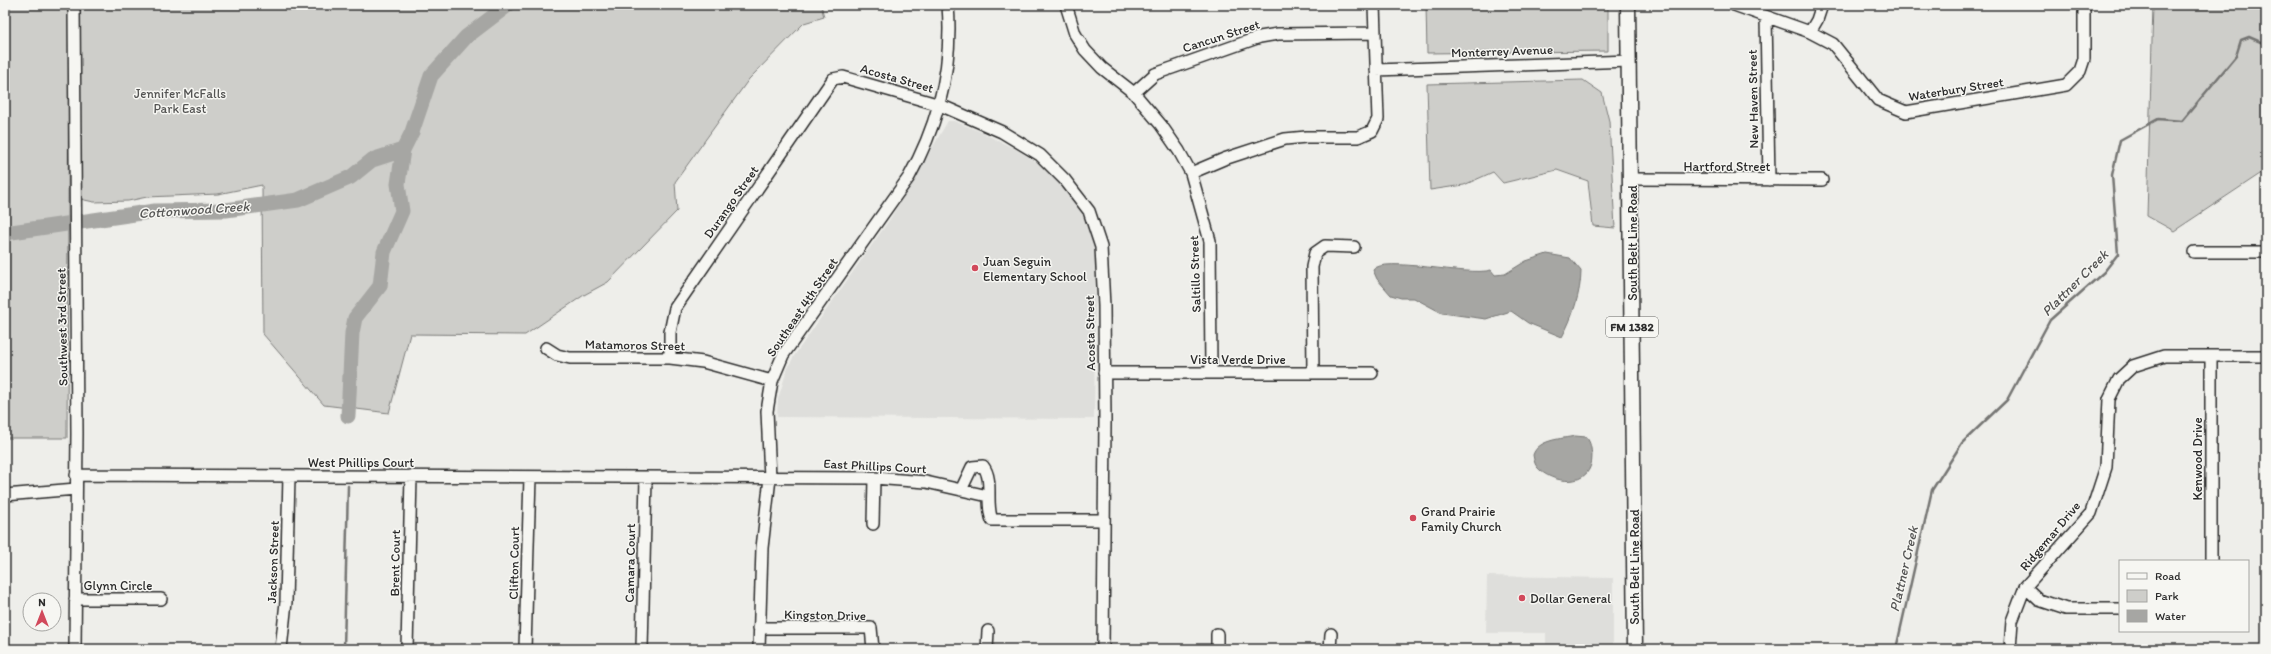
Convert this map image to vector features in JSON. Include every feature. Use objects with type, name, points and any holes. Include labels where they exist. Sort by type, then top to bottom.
[{"type":"main road","name":"South Belt Line Road","points":[[1628,5],[1632,179],[1635,649]]},
{"type":"street","name":"Southwest 3rd Street","points":[[74,5],[76,475],[75,649]]},
{"type":"street","name":"Southeast 4th Street","points":[[759,649],[762,548],[770,478],[767,411],[772,381],[783,356],[909,177],[924,149],[940,105],[946,73],[950,33],[948,5]]},
{"type":"street","name":"Saltillo Street","points":[[1066,5],[1075,34],[1085,50],[1102,68],[1134,93],[1161,125],[1179,151],[1191,173],[1210,241],[1211,373]]},
{"type":"street","points":[[1191,173],[1224,159],[1285,139],[1306,137],[1358,137],[1372,131],[1378,119],[1374,5]]},
{"type":"street","name":"Waterbury Street","points":[[1734,5],[1810,32],[1833,44],[1878,100],[1906,112],[2066,85],[2080,71],[2084,59],[2084,5]]},
{"type":"street","points":[[1810,32],[1817,20],[1822,5]]},
{"type":"street","name":"New Haven Street","points":[[1766,17],[1769,180]]},
{"type":"street","name":"Cancun Street","points":[[1134,93],[1156,74],[1260,37],[1278,34],[1375,33]]},
{"type":"street","name":"Monterrey Avenue","points":[[1376,70],[1629,61]]},
{"type":"street","name":"Acosta Street","points":[[843,77],[940,105],[996,129],[1040,154],[1065,180],[1089,212],[1100,247],[1104,373],[1103,649]]},
{"type":"street","name":"Durango Street","points":[[670,358],[670,332],[675,308],[833,79],[843,77]]},
{"type":"street","name":"Hartford Street","points":[[1632,179],[1822,180]]},
{"type":"street","points":[[1313,373],[1312,267],[1315,253],[1325,246],[1354,247]]},
{"type":"street","points":[[2194,252],[2266,252]]},
{"type":"street","name":"Matamoros Street","points":[[546,348],[557,355],[570,358],[670,358],[703,362],[772,381]]},
{"type":"street","name":"Ridgemar Drive","points":[[2010,649],[2012,620],[2025,587],[2091,513],[2106,467],[2109,399],[2119,379],[2133,366],[2164,356],[2266,356]]},
{"type":"street","name":"Kenwood Drive","points":[[2211,356],[2211,560]]},
{"type":"street","name":"Vista Verde Drive","points":[[1104,373],[1372,373]]},
{"type":"street","points":[[961,490],[972,467],[979,465],[983,466],[988,474],[988,510],[992,520],[1104,520]]},
{"type":"street","name":"West Phillips Court","points":[[76,475],[646,478]]},
{"type":"street","name":"Jackson Street","points":[[281,649],[286,602],[290,476]]},
{"type":"street","name":"Brent Court","points":[[407,649],[411,476]]},
{"type":"street","name":"Clifton Court","points":[[525,649],[530,477]]},
{"type":"street","name":"East Phillips Court","points":[[646,478],[874,478],[926,482],[988,496]]},
{"type":"street","name":"Camara Court","points":[[642,649],[646,478]]},
{"type":"street","points":[[873,524],[874,478]]},
{"type":"street","points":[[5,495],[76,489]]},
{"type":"street","points":[[2025,587],[2038,600],[2066,609],[2119,609]]},
{"type":"street","name":"Glynn Circle","points":[[75,599],[161,599]]},
{"type":"street","name":"Kingston Drive","points":[[759,628],[872,628],[873,649]]},
{"type":"street","points":[[987,649],[988,631]]},
{"type":"street","points":[[1217,634],[1217,649]]},
{"type":"street","points":[[1330,649],[1331,634]]},
{"type":"shaded area","name":"Juan Seguin Elementary School","points":[[948,121],[954,121],[979,131],[1017,150],[1043,166],[1065,186],[1081,209],[1091,231],[1096,256],[1094,419],[777,417],[778,399],[787,370],[794,356],[890,219]]},
{"type":"shaded area","points":[[1487,576],[1613,578],[1613,649],[1546,649],[1546,633],[1486,633]]},
{"type":"green space","points":[[5,5],[69,5],[67,438],[5,438]]},
{"type":"green space","name":"Jennifer McFalls Park East","points":[[80,5],[821,5],[824,17],[804,23],[749,79],[675,182],[677,211],[608,282],[584,295],[525,335],[410,334],[389,413],[324,405],[263,334],[262,185],[218,194],[147,197],[128,201],[94,202],[80,199]]},
{"type":"green space","points":[[1426,5],[1608,5],[1608,51],[1427,53]]},
{"type":"green space","points":[[2153,5],[2266,5],[2266,170],[2174,231],[2147,216]]},
{"type":"green space","points":[[1583,80],[1602,93],[1609,121],[1615,228],[1593,226],[1588,181],[1557,170],[1503,183],[1493,172],[1464,185],[1430,190],[1427,84]]},
{"type":"water","points":[[1547,254],[1570,258],[1581,271],[1581,279],[1575,305],[1562,337],[1528,323],[1511,311],[1486,319],[1442,313],[1414,298],[1401,298],[1391,295],[1377,279],[1373,270],[1380,266],[1409,265],[1465,271],[1491,270],[1495,275],[1505,274],[1526,261]]},
{"type":"water","points":[[1575,436],[1586,437],[1589,441],[1592,455],[1590,466],[1586,474],[1579,479],[1561,480],[1543,473],[1537,467],[1533,455],[1540,446],[1551,441]]},
{"type":"waterway","name":"Cottonwood Creek","points":[[5,233],[155,211],[226,210],[298,200],[351,177],[372,160],[403,150],[412,132],[431,76],[466,37],[508,5]]},
{"type":"waterway","name":"Plattner Creek","points":[[1896,649],[1932,490],[1962,443],[2007,400],[2050,320],[2104,272],[2118,254],[2112,175],[2120,140],[2158,119],[2182,121],[2236,56],[2241,40],[2249,37],[2263,43],[2266,52]]},
{"type":"waterway","points":[[348,416],[352,333],[355,318],[380,286],[384,252],[402,211],[398,184],[403,150]]},
{"type":"waterway","points":[[344,649],[348,486]]},
{"type":"place","name":"Juan Seguin Elementary School","points":[[975,268]]},
{"type":"place","name":"Grand Prairie Family Church","points":[[1413,518]]},
{"type":"place","name":"Dollar General","points":[[1522,598]]}]
